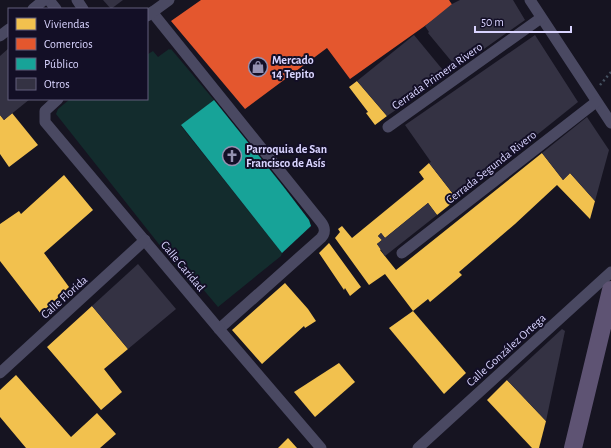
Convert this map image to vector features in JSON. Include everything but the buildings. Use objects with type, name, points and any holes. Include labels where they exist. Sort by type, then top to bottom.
[{"type":"main road","points":[[572,448],[611,290]]},
{"type":"street","points":[[34,8],[44,0]]},
{"type":"street","points":[[49,0],[55,8]]},
{"type":"street","points":[[76,0],[82,8]]},
{"type":"street","points":[[169,0],[149,14],[321,222],[325,230],[324,235],[321,238],[218,329]]},
{"type":"street","points":[[530,0],[611,124]]},
{"type":"street","name":"Cerrada Primera Rivero","points":[[388,127],[541,18]]},
{"type":"street","points":[[0,36],[8,30]]},
{"type":"street","name":"Calle Caridad","points":[[57,100],[46,111],[44,122],[145,240],[218,329],[321,448]]},
{"type":"street","name":"Cerrada Segunda Rivero","points":[[402,253],[596,102]]},
{"type":"street","name":"Calle Florida","points":[[0,372],[145,240]]},
{"type":"street","name":"Calle González Ortega","points":[[418,448],[611,272]]},
{"type":"green space","points":[[171,49],[214,100],[181,126],[282,253],[281,256],[218,307],[197,282],[192,286],[56,114],[58,109],[69,100],[148,100],[148,54],[153,51],[158,57]]},
{"type":"place","name":"Mercado 14 Tepito","points":[[258,67]]},
{"type":"place","name":"Parroquia de San Francisco de Asís","points":[[232,156]]}]
